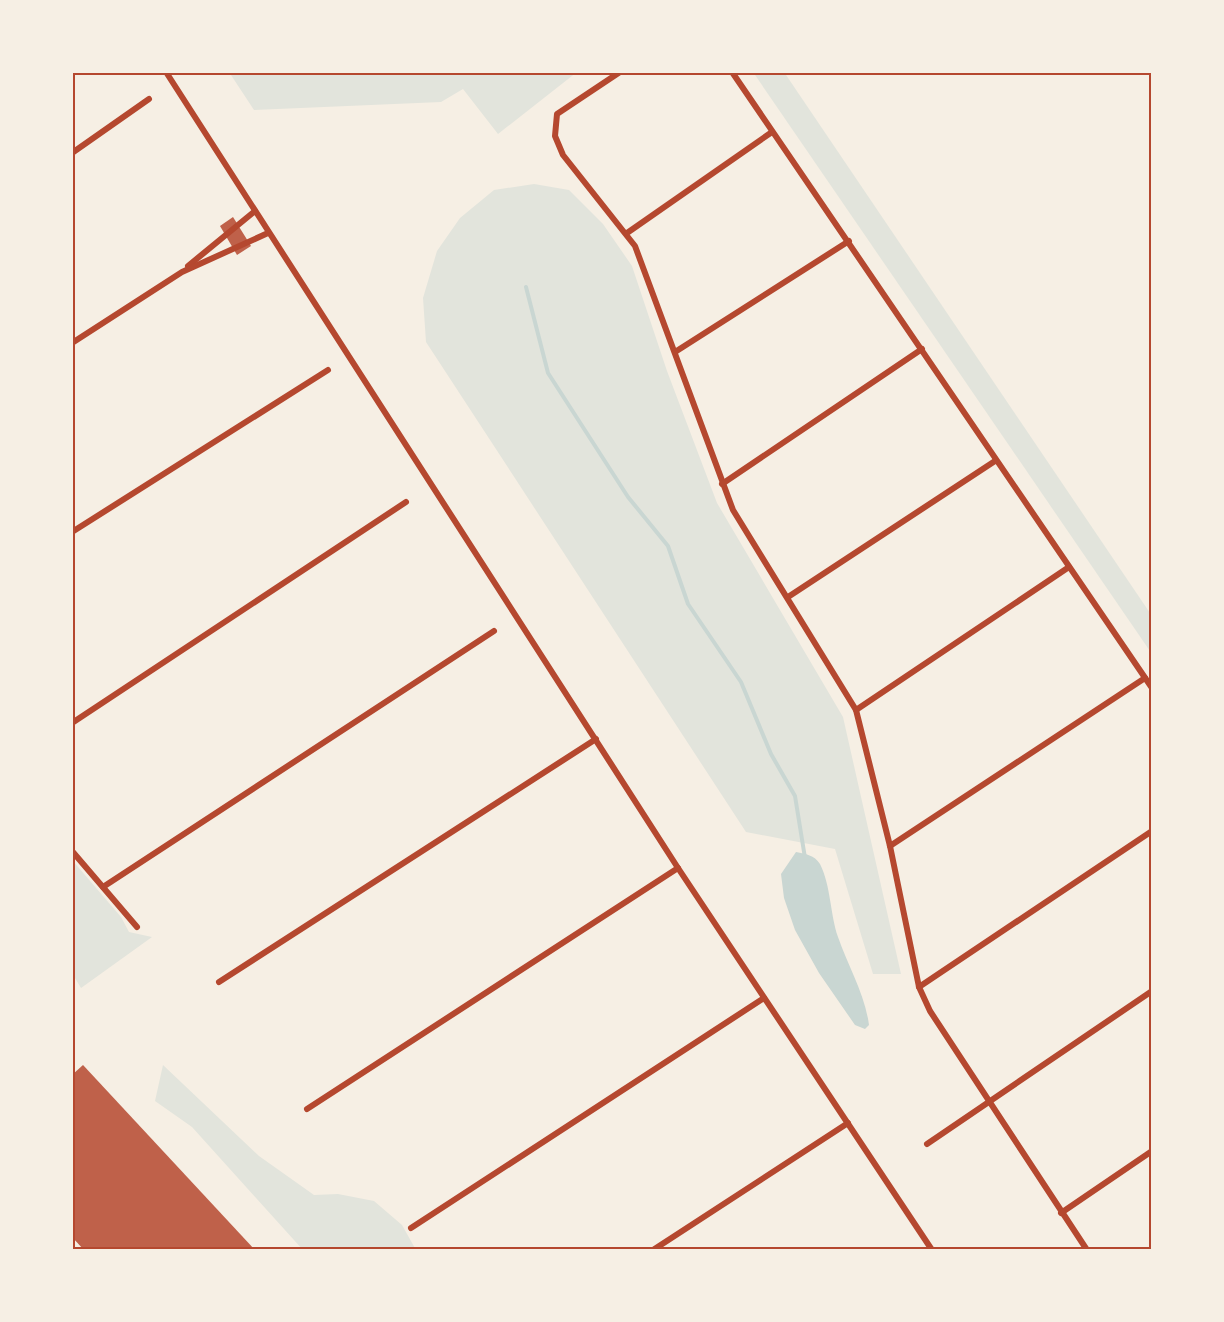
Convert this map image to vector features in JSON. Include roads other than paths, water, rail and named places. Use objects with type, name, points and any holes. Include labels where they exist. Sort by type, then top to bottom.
[{"type":"street","points":[[166,72],[678,868],[932,1250]]},
{"type":"street","points":[[620,72],[557,114],[555,136],[563,155],[635,246],[733,510],[856,710],[890,846],[919,987],[930,1011],[1087,1250]]},
{"type":"street","points":[[732,72],[849,241],[995,461],[1152,688]]},
{"type":"street","points":[[72,153],[149,99]]},
{"type":"street","points":[[627,233],[772,132]]},
{"type":"street","points":[[72,343],[182,272],[255,211]]},
{"type":"street","points":[[182,272],[268,232]]},
{"type":"street","points":[[675,352],[849,241]]},
{"type":"street","points":[[722,483],[922,349]]},
{"type":"street","points":[[72,532],[327,370]]},
{"type":"street","points":[[788,597],[995,461]]},
{"type":"street","points":[[72,723],[406,502]]},
{"type":"street","points":[[856,710],[1069,567]]},
{"type":"street","points":[[103,887],[495,631]]},
{"type":"street","points":[[890,846],[1145,678]]},
{"type":"street","points":[[219,982],[596,739]]},
{"type":"street","points":[[919,987],[1152,831]]},
{"type":"street","points":[[72,850],[137,927]]},
{"type":"street","points":[[307,1109],[678,868]]},
{"type":"street","points":[[927,1144],[1152,991]]},
{"type":"street","points":[[411,1228],[764,998]]},
{"type":"street","points":[[653,1250],[848,1123]]},
{"type":"street","points":[[1061,1213],[1152,1151]]},
{"type":"waterway","points":[[526,287],[548,373],[628,497],[668,546],[688,604],[741,682],[771,754],[795,796],[805,858]]}]
